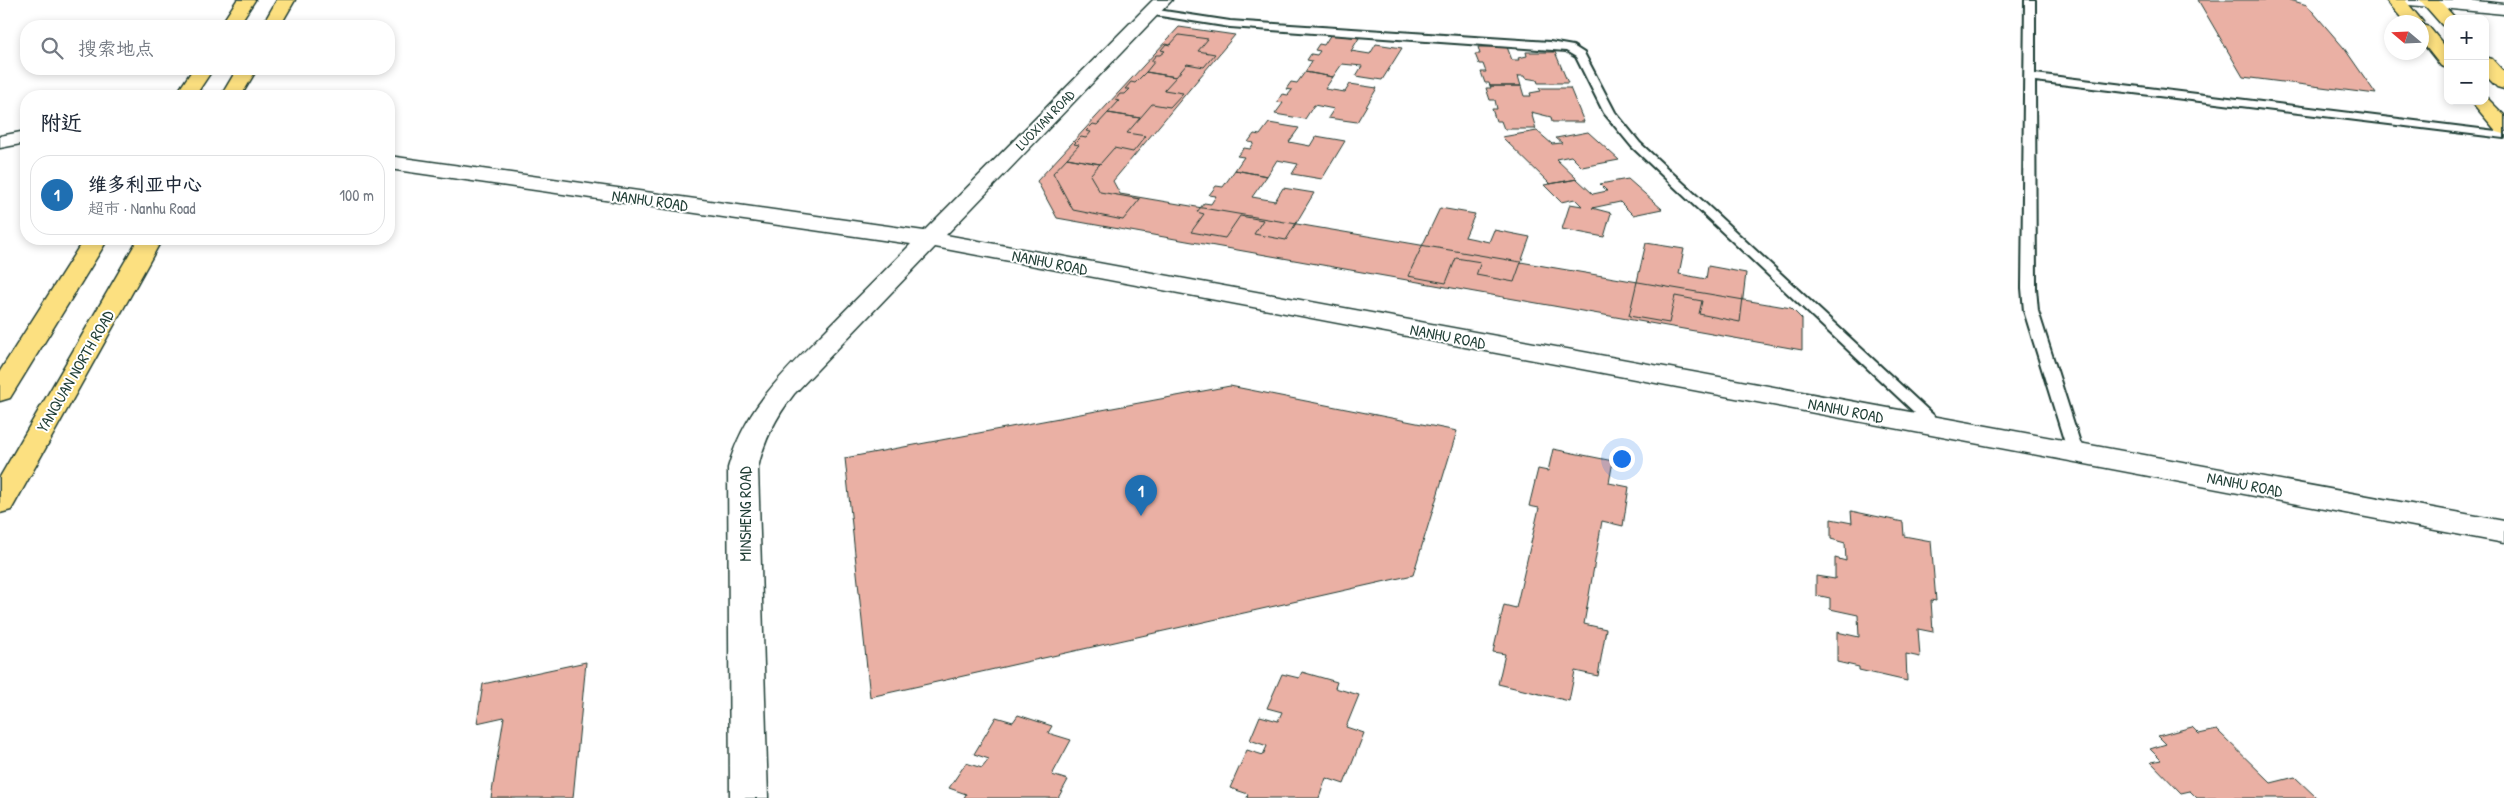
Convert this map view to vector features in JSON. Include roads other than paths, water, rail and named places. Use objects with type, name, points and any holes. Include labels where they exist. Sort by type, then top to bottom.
[{"type":"main road","points":[[233,20],[246,0]]},
{"type":"main road","points":[[274,20],[286,0]]},
{"type":"main road","points":[[2395,0],[2408,15]]},
{"type":"main road","points":[[2409,0],[2504,10]]},
{"type":"main road","points":[[2430,1],[2444,17]]},
{"type":"main road","name":"LUOXIAN ROAD","points":[[928,239],[1157,6]]},
{"type":"main road","points":[[2429,39],[2446,60]]},
{"type":"main road","points":[[2489,67],[2504,83]]},
{"type":"main road","points":[[190,90],[199,75]]},
{"type":"main road","points":[[235,90],[243,75]]},
{"type":"main road","points":[[2484,105],[2504,128]]},
{"type":"main road","points":[[0,133],[20,129]]},
{"type":"main road","points":[[0,142],[20,138]]},
{"type":"main road","name":"NANHU ROAD","points":[[395,163],[928,239],[2504,532]]},
{"type":"main road","name":"MINSHENG ROAD","points":[[749,798],[743,468],[749,443],[762,416],[784,388],[928,239]]},
{"type":"main road","points":[[0,392],[92,245]]},
{"type":"main road","name":"YANQUAN NORTH ROAD","points":[[0,503],[147,245]]},
{"type":"lane","points":[[2030,0],[2029,288],[2031,310],[2075,452]]},
{"type":"lane","points":[[1157,6],[1230,24],[1550,45],[1574,50],[1580,56],[1610,113],[1636,145],[1937,426]]},
{"type":"lane","points":[[2030,77],[2504,135]]},
{"type":"place","name":"维多利亚中心","points":[[1141,516]]}]
